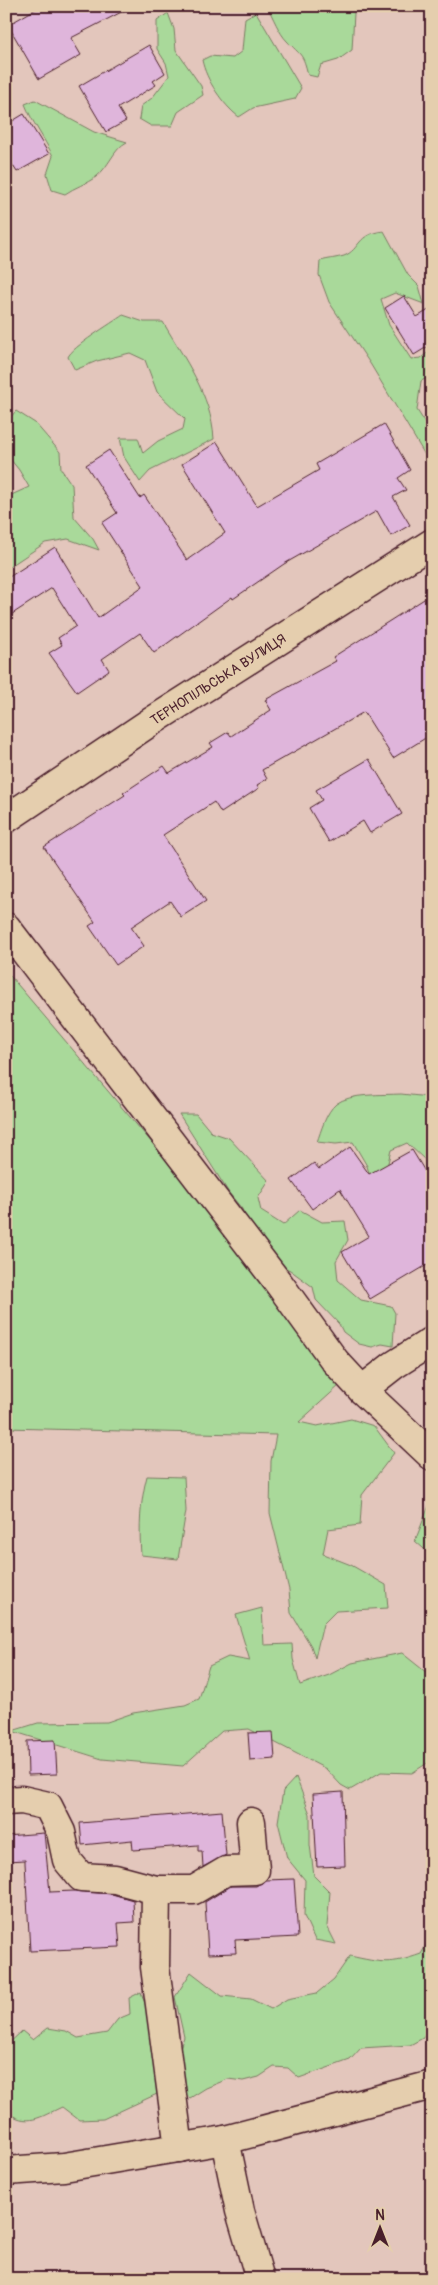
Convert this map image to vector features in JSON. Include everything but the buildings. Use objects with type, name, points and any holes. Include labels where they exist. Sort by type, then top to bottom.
[{"type":"main road","name":"ТЕРНОПІЛЬСЬКА ВУЛИЦЯ","points":[[6,819],[146,725],[432,544]]},
{"type":"main road","points":[[6,927],[280,1285],[335,1361],[362,1390],[432,1456]]},
{"type":"main road","points":[[362,1390],[394,1365],[432,1341]]},
{"type":"main road","points":[[6,1801],[22,1800],[48,1806],[62,1832],[67,1860],[81,1877],[115,1879],[156,1890],[194,1890],[226,1872],[255,1870],[251,1822]]},
{"type":"main road","points":[[156,1890],[155,1967],[180,2148]]},
{"type":"main road","points":[[6,2171],[64,2167],[225,2140],[432,2085]]},
{"type":"main road","points":[[225,2140],[240,2211],[260,2279]]},
{"type":"green space","points":[[267,6],[350,6],[354,13],[352,50],[338,60],[321,65],[317,77],[308,75],[303,59],[281,34]]},
{"type":"green space","points":[[256,12],[301,88],[295,99],[253,108],[239,117],[216,92],[207,76],[202,60],[210,56],[233,58],[242,51],[245,18]]},
{"type":"green space","points":[[168,13],[174,29],[176,50],[201,86],[203,95],[178,112],[172,126],[151,126],[139,119],[141,106],[152,98],[169,76],[166,63],[157,49],[157,21]]},
{"type":"green space","points":[[35,100],[94,132],[127,142],[122,145],[96,177],[65,194],[52,190],[47,174],[53,156],[25,104]]},
{"type":"green space","points":[[384,231],[408,275],[419,286],[424,304],[395,293],[381,299],[389,325],[411,359],[421,358],[432,349],[432,376],[421,381],[417,410],[432,434],[432,460],[428,460],[371,365],[329,302],[319,275],[320,261],[344,256],[368,235]]},
{"type":"green space","points":[[123,315],[144,322],[163,322],[196,378],[208,407],[214,439],[150,471],[140,482],[124,457],[120,438],[138,438],[143,453],[158,441],[183,429],[185,419],[157,392],[145,360],[130,353],[97,361],[75,370],[68,357],[84,341]]},
{"type":"green space","points":[[16,411],[35,423],[60,452],[61,469],[72,485],[74,517],[93,539],[99,550],[68,539],[45,543],[6,569],[6,514],[9,513],[7,497],[29,487],[19,470],[6,454],[6,422]]},
{"type":"green space","points":[[6,971],[350,1376],[299,1422],[317,1426],[351,1419],[374,1426],[394,1453],[362,1495],[360,1525],[328,1529],[323,1554],[351,1565],[386,1585],[388,1608],[336,1611],[323,1624],[315,1658],[311,1646],[291,1613],[289,1590],[270,1513],[271,1461],[276,1435],[6,1428]]},
{"type":"green space","points":[[401,1094],[432,1099],[432,1164],[407,1143],[391,1150],[387,1167],[371,1180],[367,1166],[353,1142],[336,1144],[317,1142],[329,1112],[332,1107],[342,1100],[367,1095]]},
{"type":"green space","points":[[179,1114],[196,1114],[211,1132],[229,1138],[269,1181],[258,1198],[261,1211],[283,1225],[300,1210],[322,1222],[345,1221],[348,1240],[336,1261],[338,1280],[361,1300],[391,1306],[395,1313],[393,1346],[382,1344],[372,1347],[359,1344],[343,1332],[339,1324],[316,1300],[313,1287],[290,1270],[272,1262],[253,1237],[242,1209],[229,1193]]},
{"type":"green space","points":[[147,1476],[184,1477],[186,1511],[178,1559],[141,1555],[141,1515]]},
{"type":"green space","points":[[432,1498],[432,1556],[415,1541]]},
{"type":"green space","points":[[262,1608],[264,1645],[292,1644],[293,1659],[300,1685],[329,1675],[352,1663],[402,1653],[432,1677],[432,1760],[412,1773],[381,1772],[350,1790],[341,1785],[326,1769],[249,1729],[222,1731],[183,1766],[102,1759],[12,1731],[38,1723],[107,1722],[133,1713],[185,1705],[199,1699],[209,1666],[228,1657],[250,1661],[236,1615]]},
{"type":"green space","points":[[296,1777],[310,1814],[310,1845],[314,1876],[330,1892],[327,1926],[336,1944],[315,1940],[304,1916],[305,1880],[287,1858],[278,1822],[283,1791]]},
{"type":"green space","points":[[432,1935],[432,2025],[423,2038],[410,2045],[361,2048],[350,2060],[299,2078],[288,2068],[274,2067],[259,2077],[243,2081],[228,2079],[206,2088],[190,2098],[181,2090],[177,2056],[184,2037],[175,1997],[191,1972],[222,1996],[251,1999],[271,2009],[287,1999],[317,1993],[334,1979],[350,1956],[386,1962],[401,1960],[421,1954]]},
{"type":"green space","points":[[141,1992],[153,2029],[159,2056],[160,2082],[157,2094],[103,2119],[79,2120],[62,2107],[40,2117],[27,2120],[6,2111],[6,2046],[22,2031],[33,2040],[48,2028],[66,2031],[78,2038],[107,2033],[118,2019],[130,2014],[129,1998]]}]
